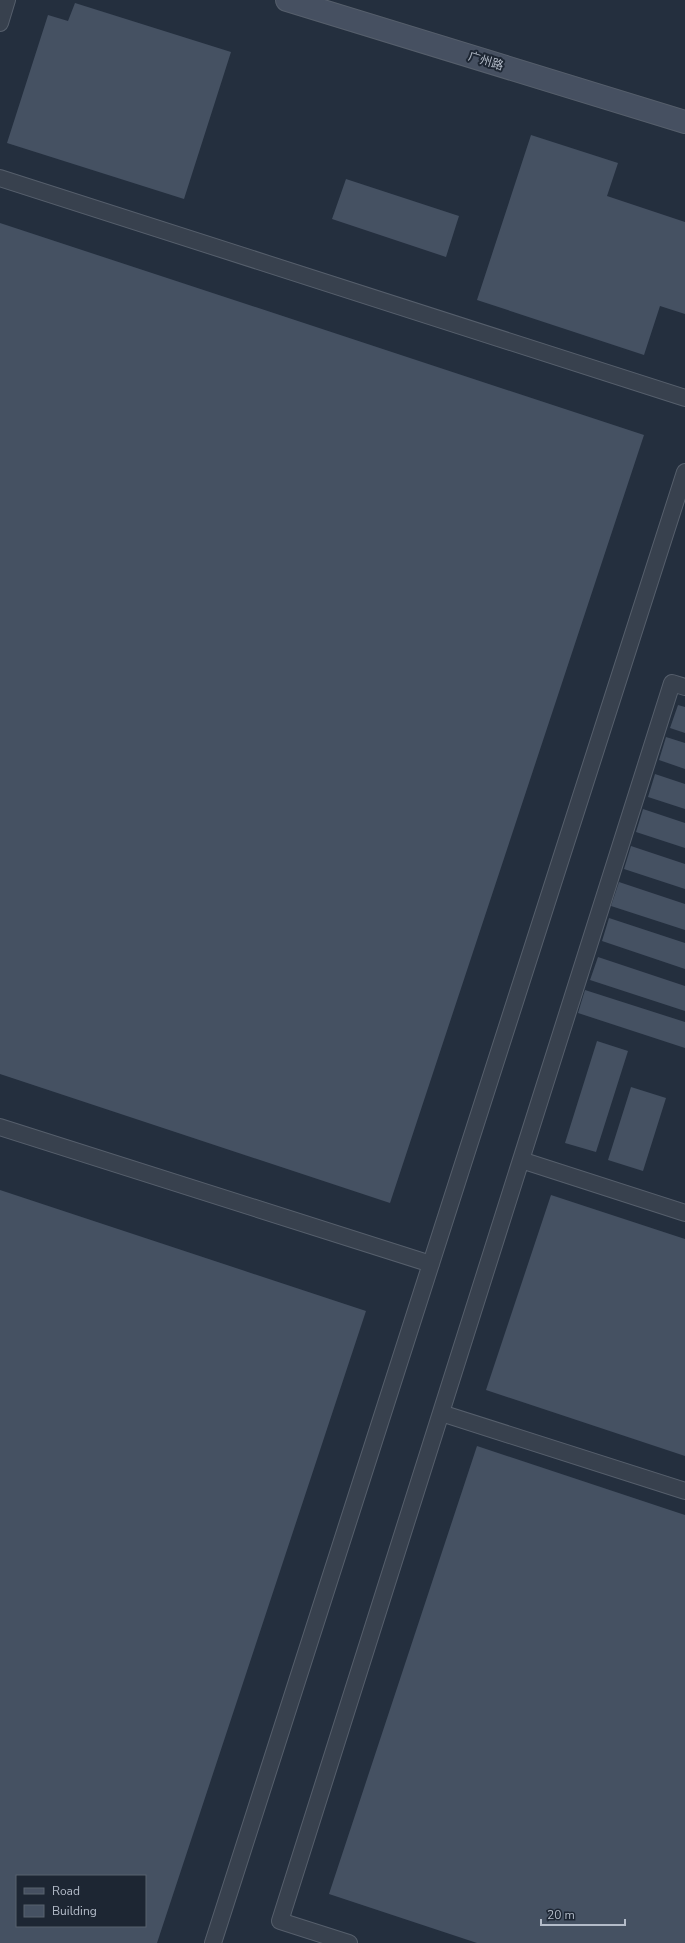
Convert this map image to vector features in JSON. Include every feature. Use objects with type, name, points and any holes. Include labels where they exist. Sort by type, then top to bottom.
[{"type":"main road","name":"广州路","points":[[286,0],[685,122]]},
{"type":"lane","points":[[0,23],[8,0]]},
{"type":"lane","points":[[0,178],[685,398]]},
{"type":"lane","points":[[213,1943],[685,472]]},
{"type":"lane","points":[[349,1943],[280,1921],[672,683],[685,687]]},
{"type":"lane","points":[[0,1127],[431,1264]]},
{"type":"lane","points":[[521,1160],[685,1213]]},
{"type":"lane","points":[[441,1412],[685,1491]]},
{"type":"building","points":[[75,3],[231,52],[184,199],[7,143],[48,15],[68,21]]},
{"type":"building","points":[[531,135],[618,163],[607,196],[685,222],[685,314],[660,306],[644,355],[477,300]]},
{"type":"building","points":[[346,179],[459,216],[446,257],[332,219]]},
{"type":"building","points":[[0,223],[644,435],[390,1203],[0,1074]]},
{"type":"building","points":[[678,705],[685,707],[685,733],[670,728]]},
{"type":"building","points":[[666,737],[685,743],[685,769],[659,760]]},
{"type":"building","points":[[655,774],[685,784],[685,809],[648,797]]},
{"type":"building","points":[[643,809],[685,823],[685,848],[636,832]]},
{"type":"building","points":[[631,846],[685,864],[685,889],[624,869]]},
{"type":"building","points":[[619,882],[685,904],[685,930],[611,906]]},
{"type":"building","points":[[609,918],[685,943],[685,969],[602,941]]},
{"type":"building","points":[[598,957],[685,986],[685,1011],[590,980]]},
{"type":"building","points":[[585,990],[685,1022],[685,1048],[578,1013]]},
{"type":"building","points":[[597,1041],[628,1051],[596,1152],[565,1143]]},
{"type":"building","points":[[631,1087],[666,1098],[643,1171],[608,1160]]},
{"type":"building","points":[[0,1190],[366,1311],[157,1943],[0,1943]]},
{"type":"building","points":[[551,1195],[685,1239],[685,1456],[486,1390]]},
{"type":"building","points":[[477,1446],[685,1515],[685,1943],[477,1943],[329,1894]]}]
